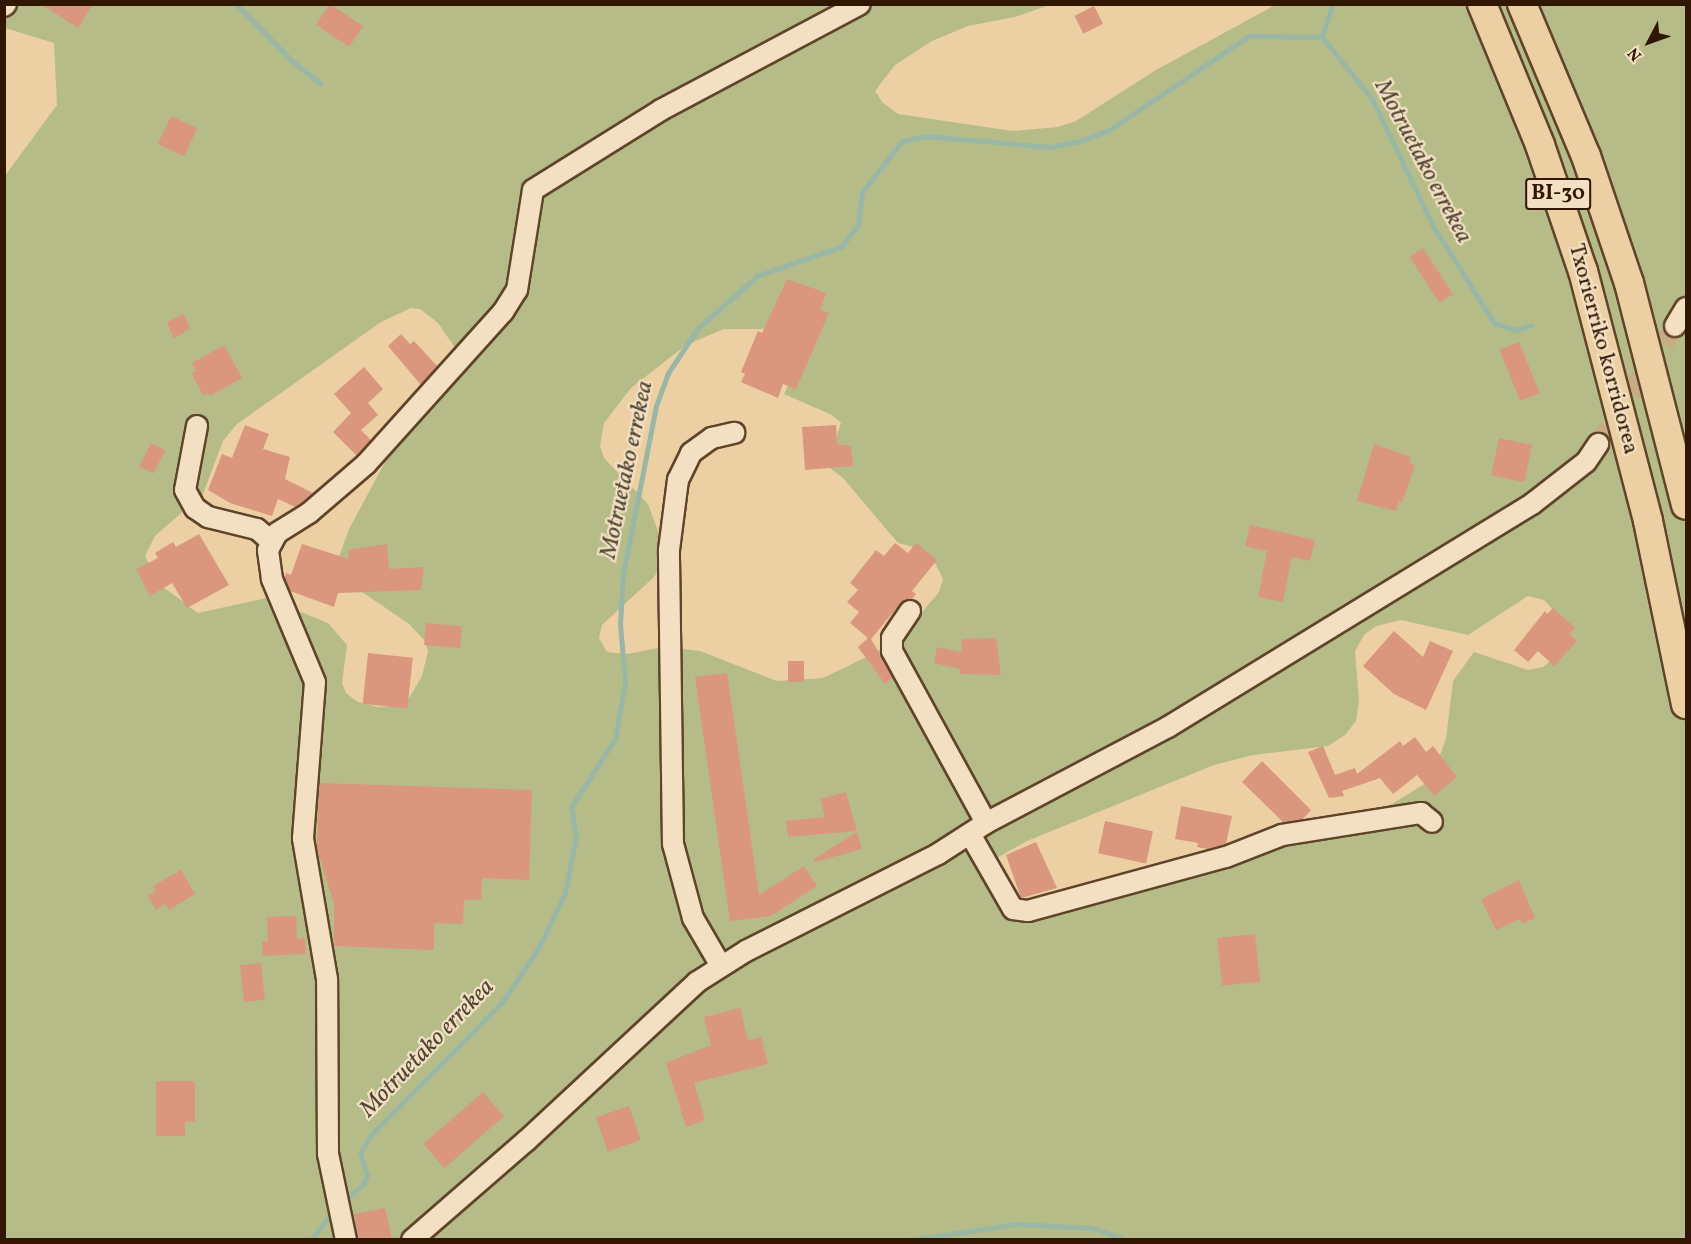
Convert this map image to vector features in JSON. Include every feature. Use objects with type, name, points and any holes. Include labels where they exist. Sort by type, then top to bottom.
[{"type":"highway","name":"Txorierriko korridorea","points":[[1482,4],[1536,135],[1583,271],[1648,520],[1686,704]]},
{"type":"highway","name":"Txorierriko korridorea","points":[[1522,4],[1586,156],[1629,283],[1686,505]]},
{"type":"street","points":[[346,1239],[328,1154],[327,980],[303,838],[315,682],[272,579],[268,550],[277,533],[309,513],[366,464],[503,312],[517,290],[533,190],[661,110],[860,4]]},
{"type":"street","points":[[1675,326],[1686,308]]},
{"type":"street","points":[[197,426],[185,490],[195,507],[208,517],[257,529],[272,542]]},
{"type":"street","points":[[721,966],[693,918],[673,844],[669,550],[678,480],[691,453],[712,438],[734,433]]},
{"type":"street","points":[[412,1239],[526,1141],[698,982],[721,966],[1168,727],[1523,510],[1563,482],[1586,462],[1598,444]]},
{"type":"street","points":[[910,611],[892,638],[892,651],[978,829],[1013,909],[1028,911],[1226,857],[1282,836],[1421,813],[1432,822]]},
{"type":"green space","points":[[5,5],[1049,5],[1015,17],[968,26],[932,41],[895,65],[875,91],[883,103],[898,114],[1013,131],[1058,127],[1076,121],[1156,70],[1275,5],[1686,5],[1686,1239],[5,1240],[4,177],[57,105],[54,43],[5,28]],"holes":[[[411,308],[420,309],[438,323],[458,352],[397,440],[349,529],[339,557],[352,585],[409,624],[425,641],[428,651],[422,676],[409,698],[394,706],[378,707],[358,702],[346,693],[342,683],[347,645],[328,623],[266,598],[198,613],[159,584],[145,556],[155,536],[203,494],[223,441],[237,424],[381,322]],[[778,313],[799,362],[784,394],[832,415],[841,423],[827,466],[843,478],[898,543],[921,549],[935,563],[943,579],[939,592],[922,612],[877,652],[823,678],[777,681],[700,651],[664,647],[627,654],[607,652],[599,638],[602,625],[655,576],[662,560],[661,539],[648,504],[604,458],[600,446],[604,423],[631,388],[686,345],[724,329],[763,329]],[[1528,596],[1544,600],[1559,616],[1556,657],[1543,667],[1528,670],[1474,652],[1453,681],[1446,739],[1431,780],[1392,804],[1367,815],[1022,907],[995,859],[1027,841],[1214,765],[1253,755],[1328,746],[1345,735],[1356,721],[1359,701],[1355,651],[1364,635],[1376,626],[1401,620],[1468,635]]]},
{"type":"building","points":[[41,4],[93,4],[78,28]]},
{"type":"building","points":[[330,4],[363,26],[349,47],[316,25]]},
{"type":"building","points":[[1094,6],[1103,24],[1083,34],[1074,16]]},
{"type":"building","points":[[171,116],[197,128],[184,156],[158,144]]},
{"type":"building","points":[[1423,248],[1453,294],[1440,303],[1410,257]]},
{"type":"building","points":[[787,279],[826,293],[820,310],[829,313],[796,389],[783,384],[778,398],[741,382],[745,374],[741,372],[758,331],[762,333]]},
{"type":"building","points":[[184,314],[190,328],[174,339],[167,322]]},
{"type":"building","points":[[401,334],[410,344],[414,341],[438,367],[421,385],[388,346]]},
{"type":"building","points":[[1519,342],[1540,393],[1520,401],[1500,350]]},
{"type":"building","points":[[224,345],[242,378],[210,396],[208,393],[203,395],[191,373],[196,371],[192,363]]},
{"type":"building","points":[[364,367],[383,389],[368,403],[378,415],[361,430],[371,440],[357,456],[333,432],[351,413],[334,394]]},
{"type":"building","points":[[245,425],[269,434],[263,449],[290,457],[285,479],[313,493],[302,503],[295,507],[278,499],[272,516],[230,503],[208,490],[222,454],[232,458]]},
{"type":"building","points":[[836,425],[837,444],[851,446],[853,466],[805,470],[802,427]]},
{"type":"building","points":[[1499,438],[1532,445],[1524,482],[1491,475]]},
{"type":"building","points":[[151,443],[165,450],[153,473],[139,466]]},
{"type":"building","points":[[1374,444],[1411,457],[1409,463],[1415,465],[1402,503],[1399,501],[1396,511],[1357,501]]},
{"type":"building","points":[[1250,525],[1315,540],[1310,561],[1292,557],[1283,602],[1258,597],[1267,551],[1245,546]]},
{"type":"building","points":[[199,534],[229,585],[187,608],[172,583],[150,596],[136,569],[158,558],[155,553],[173,542],[176,547]]},
{"type":"building","points":[[895,543],[908,553],[916,543],[937,560],[912,591],[916,594],[912,599],[900,604],[871,639],[893,677],[885,684],[858,647],[868,638],[850,623],[859,612],[847,602],[858,590],[850,583],[876,550],[884,556]]},
{"type":"building","points":[[302,544],[349,559],[348,550],[387,544],[389,569],[424,567],[421,590],[338,593],[334,607],[290,591],[285,578],[286,573],[291,575]]},
{"type":"building","points":[[1553,608],[1575,628],[1569,634],[1577,641],[1554,666],[1538,651],[1528,662],[1514,650],[1545,611],[1547,614]]},
{"type":"building","points":[[426,623],[462,626],[460,648],[424,645]]},
{"type":"building","points":[[1394,631],[1423,657],[1430,641],[1453,651],[1426,710],[1394,694],[1363,666]]},
{"type":"building","points":[[996,638],[1001,675],[960,674],[960,669],[934,663],[937,647],[961,652],[962,639]]},
{"type":"building","points":[[368,653],[413,658],[407,708],[363,704]]},
{"type":"building","points":[[788,661],[804,661],[804,682],[788,682]]},
{"type":"building","points":[[727,673],[759,895],[804,866],[817,886],[771,916],[730,921],[695,677]]},
{"type":"building","points":[[1415,737],[1426,752],[1433,746],[1457,777],[1434,796],[1417,775],[1393,794],[1380,778],[1342,791],[1344,796],[1329,798],[1308,752],[1323,746],[1335,775],[1355,768],[1357,774],[1400,741],[1403,746]]},
{"type":"building","points":[[1262,761],[1311,810],[1302,820],[1284,823],[1242,782]]},
{"type":"building","points":[[319,783],[532,790],[529,880],[482,878],[481,900],[464,900],[463,924],[434,923],[434,950],[334,946],[334,903],[317,849]]},
{"type":"building","points":[[846,792],[857,831],[788,837],[786,821],[825,817],[820,799]]},
{"type":"building","points":[[1181,806],[1232,816],[1226,844],[1208,849],[1197,847],[1198,843],[1175,839]]},
{"type":"building","points":[[1105,821],[1153,831],[1146,863],[1098,853]]},
{"type":"building","points":[[857,832],[862,849],[815,862],[814,859]]},
{"type":"building","points":[[1036,842],[1057,888],[1021,898],[1006,855]]},
{"type":"building","points":[[181,870],[195,894],[169,910],[165,904],[156,910],[148,896],[156,891],[153,886]]},
{"type":"building","points":[[1519,880],[1535,918],[1523,924],[1520,919],[1496,930],[1481,899]]},
{"type":"building","points":[[296,916],[297,939],[305,938],[306,954],[263,956],[262,942],[268,941],[267,917]]},
{"type":"building","points":[[1255,934],[1260,982],[1222,986],[1217,938]]},
{"type":"building","points":[[261,963],[265,1000],[244,1002],[240,965]]},
{"type":"building","points":[[740,1008],[748,1040],[761,1037],[768,1064],[694,1083],[705,1120],[686,1127],[666,1063],[711,1045],[704,1017]]},
{"type":"building","points":[[156,1081],[195,1081],[195,1122],[185,1122],[185,1136],[156,1136]]},
{"type":"building","points":[[483,1092],[504,1116],[444,1168],[423,1144]]},
{"type":"building","points":[[629,1106],[641,1140],[608,1151],[596,1117]]},
{"type":"building","points":[[385,1208],[392,1239],[358,1239],[354,1214]]},
{"type":"waterway","points":[[236,4],[292,61],[320,83]]},
{"type":"waterway","points":[[1322,37],[1333,4]]},
{"type":"waterway","name":"Motruetako errekea","points":[[343,1202],[364,1183],[367,1175],[360,1153],[371,1135],[503,1001],[539,947],[565,893],[576,837],[571,807],[615,739],[625,682],[620,624],[623,574],[656,406],[668,373],[698,328],[757,276],[842,246],[858,225],[862,192],[902,141],[925,136],[1051,147],[1080,141],[1109,130],[1249,36],[1322,37],[1372,99],[1433,226],[1494,323],[1516,330],[1531,325]]},
{"type":"waterway","name":"Motruetako errekea","points":[[311,1240],[334,1210]]},
{"type":"waterway","points":[[910,1240],[1017,1224],[1092,1228],[1127,1240]]},
{"type":"tunnel","points":[[1598,444],[1675,326]]}]
